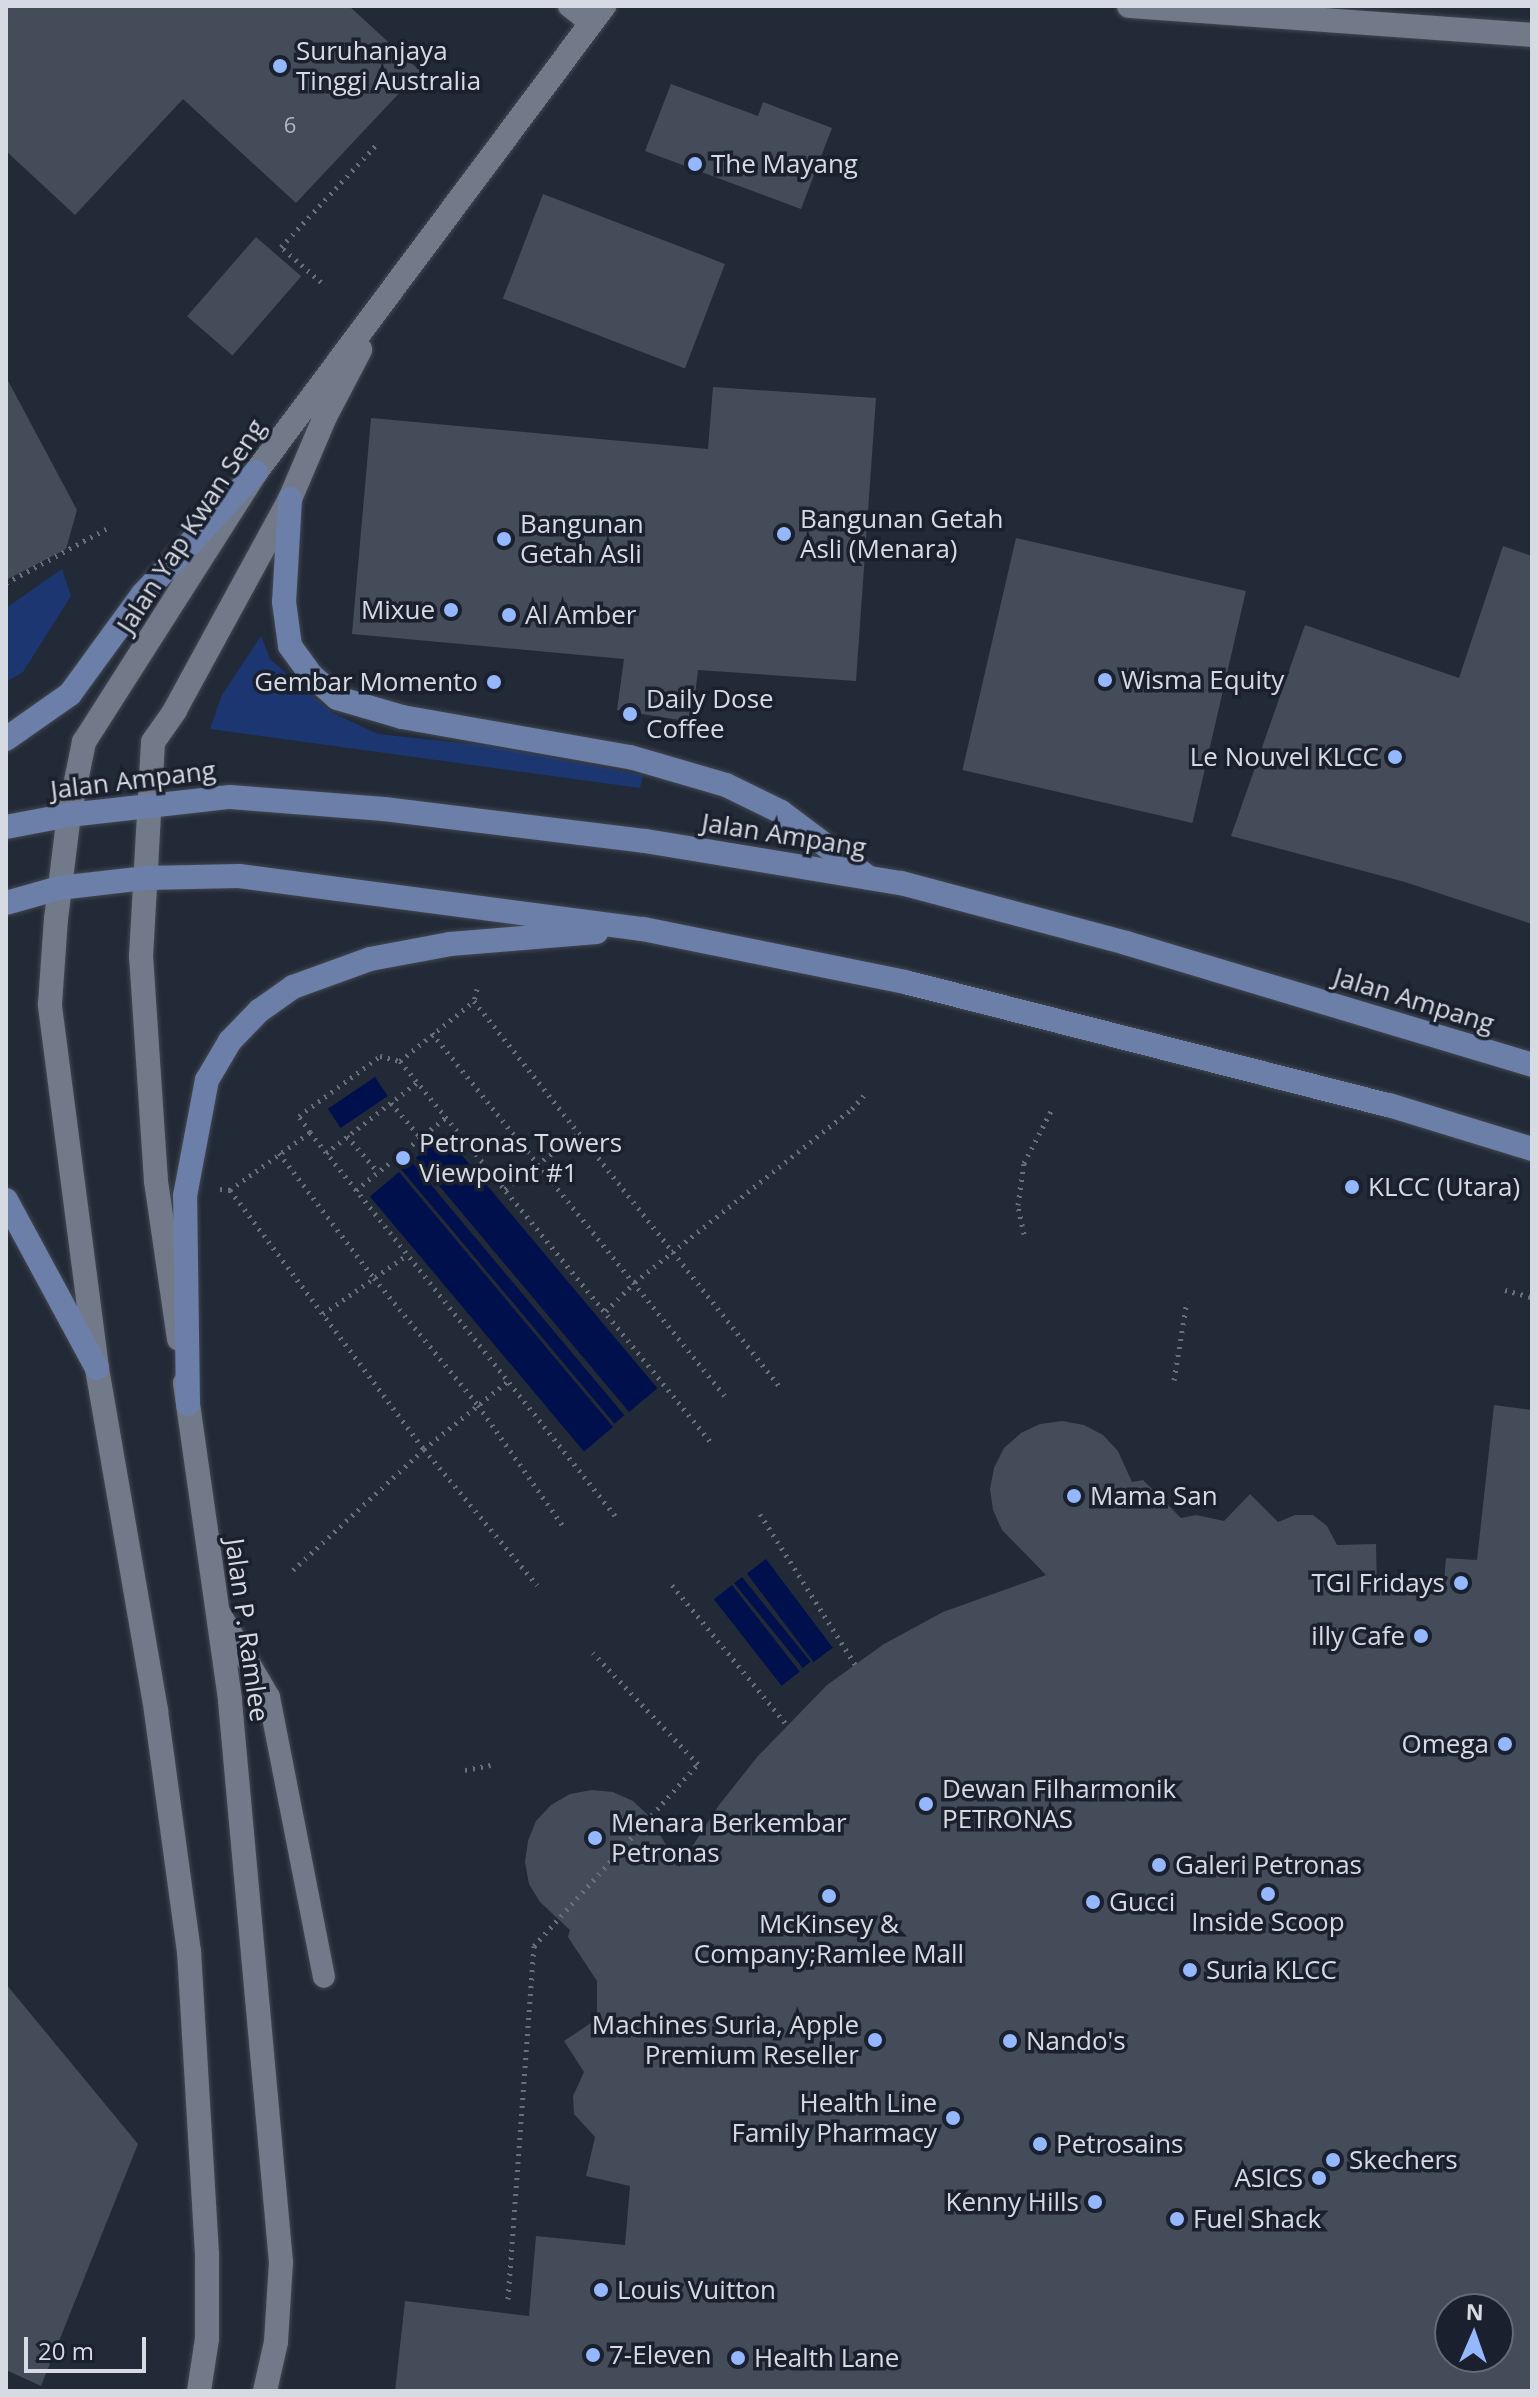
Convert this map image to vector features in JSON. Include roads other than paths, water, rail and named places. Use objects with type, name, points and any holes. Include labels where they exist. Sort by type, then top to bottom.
[{"type":"main road","points":[[6,739],[70,694],[143,594],[256,472]]},
{"type":"main road","points":[[290,499],[284,602],[290,646],[312,676],[337,698],[402,717],[630,757],[726,785],[781,812],[868,877]]},
{"type":"main road","name":"Jalan Ampang","points":[[6,827],[69,815],[230,797],[384,809],[646,841],[868,877],[1126,943],[1532,1065]]},
{"type":"main road","points":[[6,903],[59,888],[146,878],[239,876],[643,929],[905,982],[1389,1105],[1532,1149]]},
{"type":"main road","points":[[188,1404],[185,1196],[207,1080],[230,1041],[259,1011],[293,987],[370,959],[450,944],[643,929]]},
{"type":"main road","points":[[6,1200],[97,1368]]},
{"type":"street","points":[[1129,6],[1532,35]]},
{"type":"street","name":"Jalan Yap Kwan Seng","points":[[59,888],[69,815],[84,742],[256,472],[598,15]]},
{"type":"street","name":"Jalan Yap Kwan Seng","points":[[146,878],[147,806],[153,742],[175,710],[290,499],[325,417],[395,284]]},
{"type":"street","name":"Jalan P. Ramlee","points":[[146,878],[141,957],[156,1181],[232,1717],[281,2262],[276,2342],[265,2391]]},
{"type":"street","points":[[59,888],[50,1004],[97,1368],[156,1710],[189,1952],[207,2254],[207,2339],[199,2391]]},
{"type":"lane","points":[[569,6],[598,15]]},
{"type":"lane","points":[[218,1611],[269,1697],[324,1977]]},
{"type":"place","name":"Suruhanjaya Tinggi Australia","points":[[280,66]]},
{"type":"place","name":"The Mayang","points":[[695,164]]},
{"type":"place","name":"Bangunan Getah Asli (Menara)","points":[[784,534]]},
{"type":"place","name":"Bangunan Getah Asli","points":[[504,539]]},
{"type":"place","name":"Mixue","points":[[451,610]]},
{"type":"place","name":"Al Amber","points":[[509,615]]},
{"type":"place","name":"Wisma Equity","points":[[1105,680]]},
{"type":"place","name":"Gembar Momento","points":[[494,682]]},
{"type":"place","name":"Daily Dose Coffee","points":[[630,714]]},
{"type":"place","name":"Le Nouvel KLCC","points":[[1395,757]]},
{"type":"place","name":"Petronas Towers Viewpoint #1","points":[[403,1158]]},
{"type":"place","name":"KLCC (Utara)","points":[[1352,1187]]},
{"type":"place","name":"Mama San","points":[[1074,1496]]},
{"type":"place","name":"TGI Fridays","points":[[1461,1583]]},
{"type":"place","name":"illy Cafe","points":[[1421,1636]]},
{"type":"place","name":"Omega","points":[[1505,1744]]},
{"type":"place","name":"Dewan Filharmonik PETRONAS","points":[[926,1804]]},
{"type":"place","name":"Menara Berkembar Petronas","points":[[595,1838]]},
{"type":"place","name":"Galeri Petronas","points":[[1159,1865]]},
{"type":"place","name":"Inside Scoop","points":[[1268,1894]]},
{"type":"place","name":"McKinsey & Company;Ramlee Mall","points":[[829,1896]]},
{"type":"place","name":"Gucci","points":[[1093,1902]]},
{"type":"place","name":"Suria KLCC","points":[[1190,1970]]},
{"type":"place","name":"Machines Suria, Apple Premium Reseller","points":[[875,2040]]},
{"type":"place","name":"Nando's","points":[[1010,2041]]},
{"type":"place","name":"Health Line Family Pharmacy","points":[[953,2118]]},
{"type":"place","name":"Petrosains","points":[[1040,2144]]},
{"type":"place","name":"Skechers","points":[[1333,2160]]},
{"type":"place","name":"ASICS","points":[[1319,2178]]},
{"type":"place","name":"Kenny Hills","points":[[1095,2202]]},
{"type":"place","name":"Fuel Shack","points":[[1177,2219]]},
{"type":"place","name":"Louis Vuitton","points":[[601,2290]]},
{"type":"place","name":"7-Eleven","points":[[593,2355]]},
{"type":"place","name":"Health Lane","points":[[738,2358]]}]
